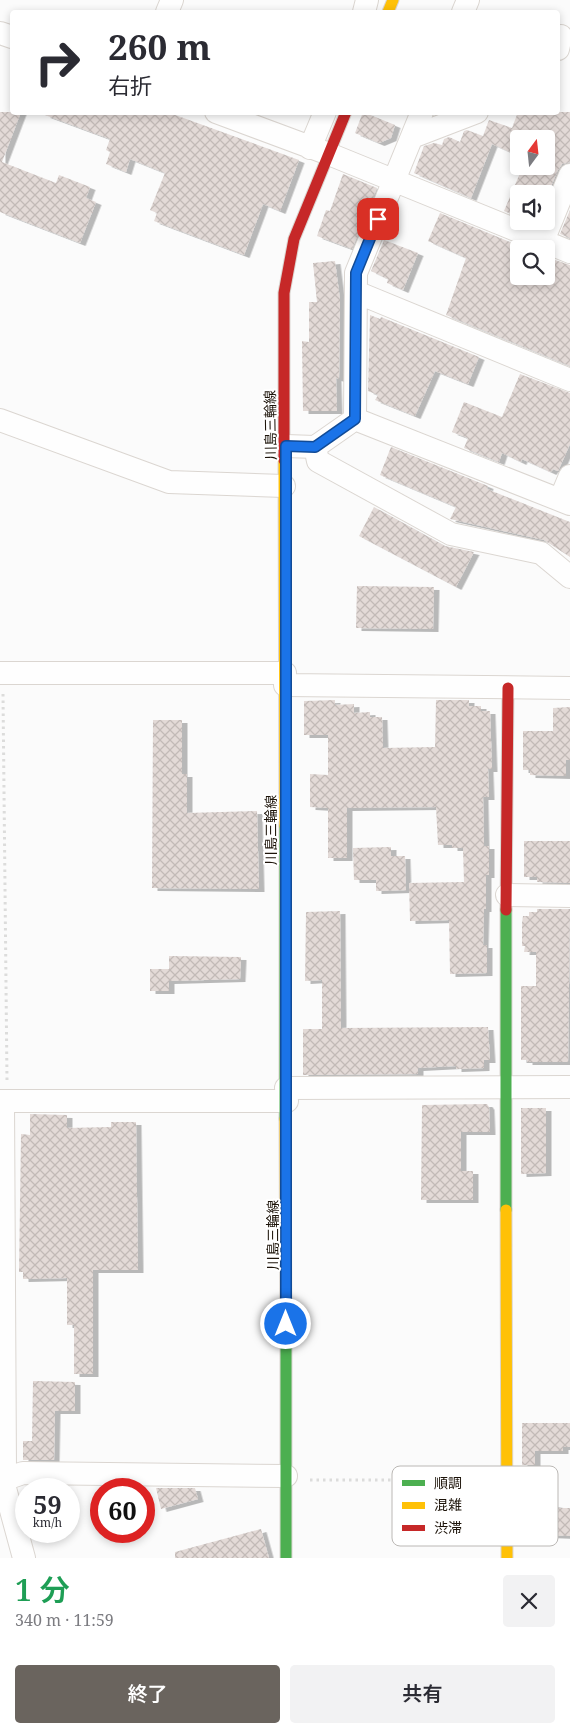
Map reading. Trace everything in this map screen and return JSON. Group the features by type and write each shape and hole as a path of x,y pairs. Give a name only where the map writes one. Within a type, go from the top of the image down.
{"main road":[{"name":"川島三輪線","path":"286,1558 284,486 286,446 284,293 294,239 320,151 344,115"},
{"path":"507,1466 505,1087 508,688"}],"street":[{"path":"224,115 320,151 393,182 541,240"},
{"path":"320,151 324,115"},
{"path":"355,419 356,273 421,115"},
{"path":"412,137 470,115"},
{"path":"544,240 570,175"},
{"path":"555,246 570,252"},
{"path":"356,292 570,380"},
{"path":"286,446 315,447 355,419"},
{"path":"355,419 565,502 570,476"},
{"path":"0,420 168,482 284,486"},
{"path":"315,447 318,461 451,534 541,553 570,577"},
{"path":"2,673 285,679 508,688 570,688"},
{"path":"507,895 570,896"},
{"path":"24,1558 1,1481 5,1471 1,1282 3,1101 286,1095 505,1087 570,1087"},
{"path":"1,1481 24,1474 286,1478"}],"path":[{"path":"2,673 6,896 3,1101"},
{"path":"0,896 6,896"},
{"path":"286,1478 392,1479"}],"building":[{"path":"0,112 10,112 10,115 20,115 2,162 56,183 59,175 90,187 86,198 96,202 80,243 0,212"},
{"path":"560,112 570,112 570,162 562,164 552,185 515,185 519,175 555,175 555,130 510,130 510,152 492,144 471,198 414,173 424,146 434,143 442,145 444,139 449,137 460,142 464,131 467,130 483,136 489,120 512,128 517,115 560,115"},
{"path":"45,115 175,115 299,160 280,211 263,204 244,255 154,221 157,213 150,210 165,173 130,159 126,172 106,164 110,152 106,150 110,139"},
{"path":"362,115 370,115 395,125 391,138 379,143 355,133"},
{"path":"343,174 377,188 352,249 317,236 326,210 330,211"},
{"path":"510,197 510,213 504,211"},
{"path":"570,210 570,238 560,234"},
{"path":"440,213 510,242 510,285 555,285 555,260 570,265 570,366 446,315 466,258 428,241"},
{"path":"384,240 418,253 403,290 387,283 388,279 371,271"},
{"path":"335,261 340,300 339,379 336,378 337,411 303,411 302,341 309,342 309,302 317,302 313,263"},
{"path":"370,315 380,319 381,317 479,357 468,384 435,371 415,416 375,400 378,395 368,391"},
{"path":"520,374 570,393 570,444 558,471 553,469 551,472 522,459 521,462 502,453 499,462 464,448 468,438 452,432 464,402 502,417"},
{"path":"391,447 488,486 487,489 570,522 570,557 544,540 450,519 456,507 380,475"},
{"path":"374,507 445,546 474,552 456,587 359,536"},
{"path":"357,586 434,587 433,629 356,628"},
{"path":"335,700 335,705 354,704 354,713 370,712 370,717 382,717 383,748 435,747 436,700 469,700 469,706 481,706 481,711 490,711 492,769 488,769 489,797 483,797 484,846 489,846 489,875 486,875 483,945 487,945 487,973 450,974 449,920 410,921 409,883 464,882 463,848 452,848 452,845 438,845 436,807 347,808 347,858 328,858 328,808 310,807 310,774 328,775 328,735 304,735 304,701"},
{"path":"570,707 570,760 566,760 566,776 530,775 530,770 523,770 523,731 553,731 553,708"},
{"path":"153,720 182,720 182,774 187,774 187,813 257,811 259,889 152,888"},
{"path":"524,841 570,841 570,883 537,882 537,877 524,877"},
{"path":"391,847 391,856 405,856 406,890 376,891 376,880 354,880 353,848"},
{"path":"537,909 570,909 568,1062 527,1062 527,1060 521,1060 521,986 536,986 536,952 524,952 525,946 522,946 522,923 523,916 529,916 529,912 537,912"},
{"path":"340,911 341,1028 488,1027 490,1060 484,1060 484,1068 456,1069 456,1066 418,1068 418,1074 303,1075 303,1029 322,1029 322,980 305,981 306,912"},
{"path":"169,956 241,957 240,979 169,981 169,991 150,991 150,969 169,969"},
{"path":"487,1104 489,1107 490,1132 461,1132 461,1171 473,1171 473,1200 421,1200 422,1105"},
{"path":"521,1108 546,1108 546,1173 521,1174"},
{"path":"30,1114 67,1115 67,1128 111,1127 111,1122 136,1122 138,1270 93,1270 93,1374 74,1374 74,1325 67,1325 67,1278 23,1279 23,1272 19,1272 21,1134 30,1135"},
{"path":"33,1381 75,1382 75,1411 55,1411 54,1460 23,1460 23,1441 32,1441"},
{"path":"522,1423 570,1423 570,1447 563,1447 563,1451 535,1451 535,1465 522,1465"},
{"path":"156,1488 195,1488 198,1499 161,1509"},
{"path":"558,1508 570,1508 570,1536 558,1535"},
{"path":"261,1529 269,1558 175,1558 175,1552"}],"traffic: fast":[{"path":"285,826 285,1119"},
{"path":"506,910 506,1210"},
{"path":"286,1341 286,1558"}],"traffic: slow":[{"path":"389,10 393,0"},
{"path":"284,460 285,826"},
{"path":"285,1119 286,1341"},
{"path":"506,1210 507,1466"},
{"path":"507,1546 507,1558"}],"traffic: jam":[{"path":"284,460 284,293 294,239 345,115"},
{"path":"506,910 508,688"}],"route":[{"path":"286,1324 287,1101 284,486 286,446 315,447 355,419 356,273 378,219"}]}
